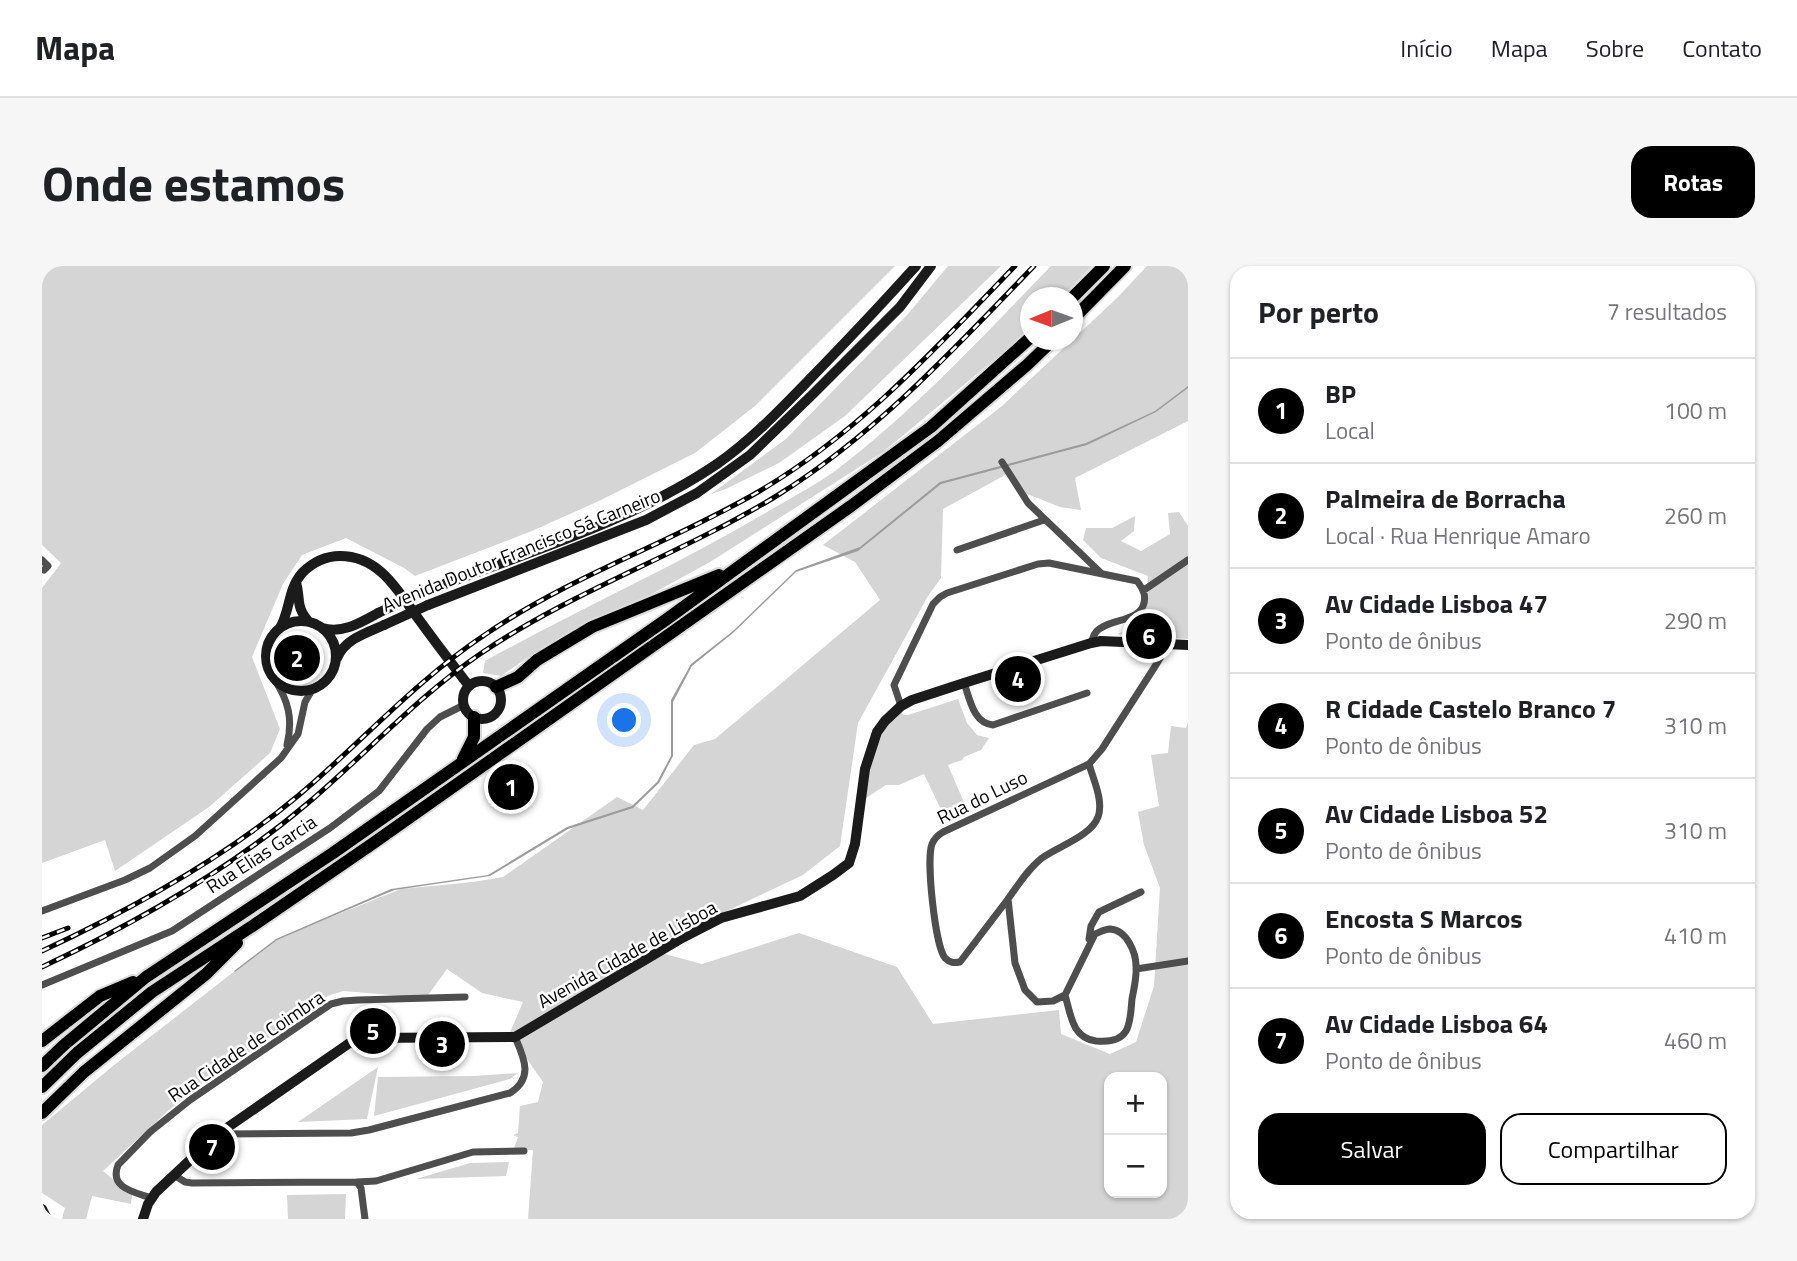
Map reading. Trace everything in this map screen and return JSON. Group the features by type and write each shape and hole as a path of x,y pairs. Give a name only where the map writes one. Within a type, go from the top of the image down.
{"highway":[{"path":"1083,288 1104,266"},
{"path":"1083,310 1125,266"},
{"path":"42,1066 146,977 333,853 931,427 1020,348"},
{"path":"42,1087 78,1053 152,992 372,844 851,506 938,441 1043,350"},
{"path":"496,687 518,677 537,660 592,627 738,567"},
{"path":"462,761 474,737 474,717"},
{"path":"42,1113 84,1072 206,974 254,925"},
{"path":"42,1041 100,996 146,977"},
{"path":"42,1048 70,1019"}],"main road":[{"name":"Avenida Doutor Francisco Sá Carneiro","path":"321,628 336,631 346,629 421,593 641,508 680,487 719,462 755,433 792,398 916,266"},
{"name":"Avenida Doutor Francisco Sá Carneiro","path":"335,662 346,644 384,625 428,605 646,520 697,493 750,455 813,395 900,307 931,266"},
{"path":"280,628 294,621 309,622 328,634 333,643 336,652 333,671 312,690 291,690 274,679 266,662 268,643 284,621 296,582 307,569 325,558 346,556 367,562 384,574 401,593 469,686"},
{"path":"296,582 299,608 309,622"},
{"path":"901,706 964,683 1096,642 1188,645"},
{"path":"486,681 496,687 501,699 498,711 487,718 470,714 464,705 464,695 469,686 486,681"},
{"name":"Avenida Cidade de Lisboa","path":"515,1037 682,938 721,918 800,896 849,863 855,845 865,769 877,732 884,721 901,706"},
{"path":"143,1219 151,1198 218,1134 351,1042 365,1038 515,1037"},
{"path":"42,1209 47,1219"}],"street":[{"path":"1002,462 1028,503 1101,573"},
{"path":"957,551 1044,520"},
{"path":"1146,588 1188,559"},
{"path":"42,560 48,566 44,570"},
{"path":"901,706 894,685 915,638 933,604 940,597 1038,564 1049,563 1137,581 1146,588"},
{"path":"1096,642 1096,632 1141,611 1146,588"},
{"path":"1065,995 1053,1001 1037,1002 1026,990 1015,963 1008,899 1028,871 1041,859 1093,826 1099,816 1100,803 1089,764 1102,749 1154,668 1165,644"},
{"path":"274,679 289,709 290,727 285,753"},
{"path":"964,683 979,720 993,725 1087,693"},
{"path":"42,911 125,880 167,857 213,822 285,753 298,734 305,702 312,690"},
{"name":"Rua Elias Garcia","path":"42,985 172,931 330,828 379,791 427,729 440,717 464,705"},
{"name":"Rua do Luso","path":"1008,899 960,962 947,961 935,926 930,864 933,842 943,832 1089,764"},
{"path":"1088,946 1091,926 1099,912 1141,892"},
{"path":"1108,928 1126,937 1135,955 1136,969 1125,1032 1118,1038 1103,1041 1089,1040 1079,1034 1072,1025 1065,995 1095,934 1108,928"},
{"path":"1136,969 1188,961"},
{"name":"Rua Cidade de Coimbra","path":"151,1198 121,1185 116,1178 118,1165 150,1132 190,1100 331,1004 351,1000 465,997"},
{"path":"218,1134 351,1133 510,1093 521,1083 526,1071 515,1037"},
{"path":"174,1175 192,1183 376,1181 473,1152 524,1151"},
{"path":"357,1182 361,1188 365,1219"}],"shaded area":[{"path":"42,266 895,266 755,406 695,453 601,500 532,531 415,576 346,538 302,555 283,584 252,657 280,729 270,753 209,807 115,871 105,840 42,863 42,588 61,563 42,545"},
{"path":"948,266 1001,266 845,416 779,463 711,494 786,439 908,314"},
{"path":"1051,266 1092,266 1072,287 1031,287"},
{"path":"1147,266 1188,266 1188,421 1075,478 1081,510 1060,507 1017,490 1007,474 943,509 941,578 928,596 858,723 840,846 803,875 646,949 702,964 799,933 897,967 933,1024 1059,1010 1061,1034 1110,1054 1136,1042 1154,986 1160,888 1144,845 1138,812 1159,806 1151,755 1168,753 1171,726 1186,728 1188,722 1188,1219 528,1219 533,1150 513,1151 518,1137 513,1135 518,1133 520,1106 538,1102 543,1082 520,1049 508,1037 523,1002 482,993 447,969 426,998 343,991 328,996 210,1077 169,1110 103,1171 132,1195 131,1204 92,1196 86,1219 62,1219 65,1208 42,1193 42,1125 114,1065 276,939 401,889 503,877 617,797 643,810 694,745 715,739 880,600 855,562 823,545 1002,406 1062,350 1083,350 1083,330"},
{"path":"1020,298 1020,338 883,452 710,562 533,654 501,676 483,673 485,661 701,549 835,471 892,424"},
{"path":"1188,386 1156,412 1087,445 941,484 858,551 796,572 733,633 692,666 673,702 673,756 659,783 633,808 568,829 490,876 387,893 277,940 234,971 276,939 391,889 488,875 567,827 632,806 657,782 671,756 671,700 691,664 733,631 796,570 860,547 940,482 1086,443 1155,411"},
{"path":"1179,512 1188,526 1188,639 1118,634 1145,619 1148,576 1101,558 1083,540 1086,528 1112,528 1135,516 1134,531 1121,541 1141,551 1170,534 1168,513"},
{"path":"297,633 313,640 320,656 313,672 297,679 281,672 274,656 281,640"},
{"path":"958,699 967,723 977,735 989,738 981,750 948,765 966,807 945,818 924,774 899,785 886,785 863,800 875,747 887,725 901,712 908,715"},
{"path":"378,1067 367,1119 298,1122"},
{"path":"518,1073 510,1079 374,1116 378,1077"},
{"path":"509,1162 506,1176 416,1179 470,1163"},
{"path":"346,1194 345,1219 288,1219 287,1195"}],"railway":[{"path":"42,951 176,881 270,818 322,775 436,671 518,613 725,510 795,469 894,388 1015,266"},
{"path":"42,967 181,894 246,851 308,803 413,707 480,654 553,610 741,516 814,471 913,389 1034,266"},
{"path":"42,938 68,928"}],"place":[{"name":"Encosta S Marcos","path":"1149,636"},
{"name":"Palmeira de Borracha","path":"297,658"},
{"name":"R Cidade Castelo Branco 7","path":"1018,679"},
{"name":"BP","path":"511,787"},
{"name":"Av Cidade Lisboa 52","path":"373,1031"},
{"name":"Av Cidade Lisboa 47","path":"442,1044"},
{"name":"Av Cidade Lisboa 64","path":"212,1147"}]}
